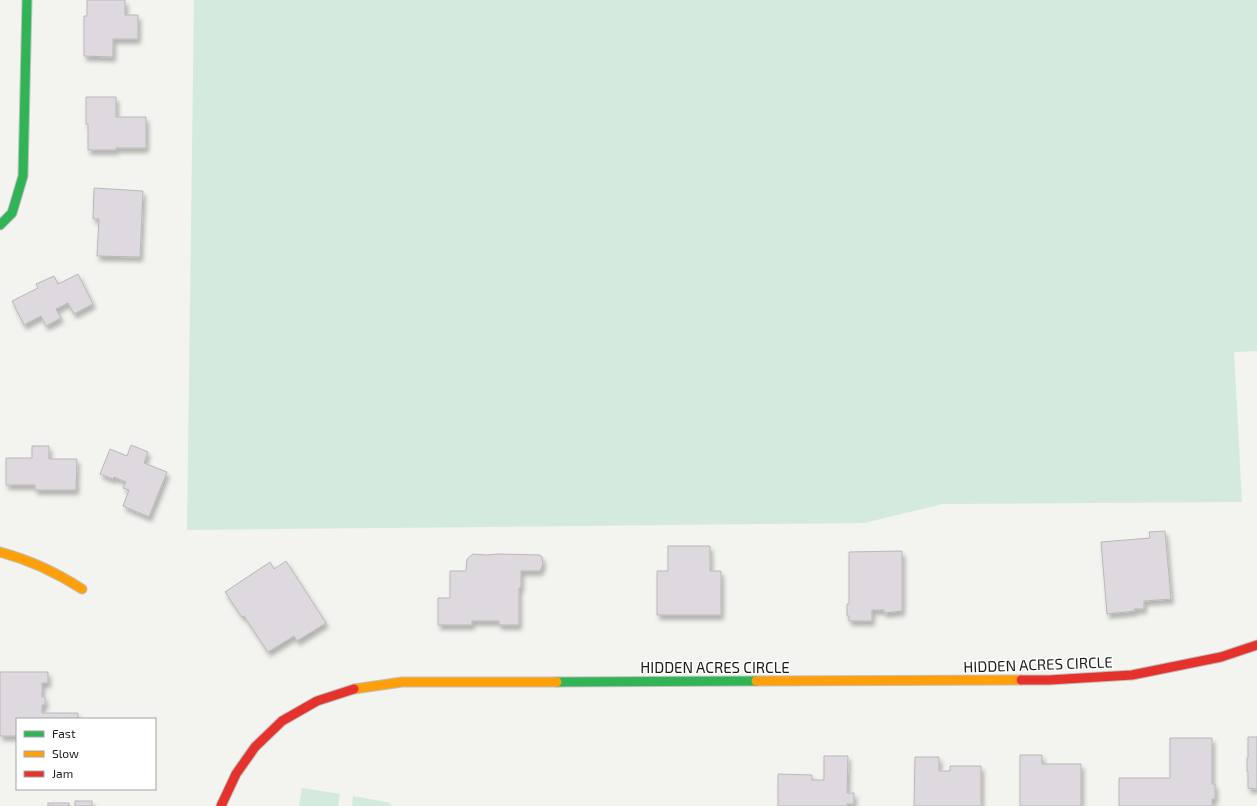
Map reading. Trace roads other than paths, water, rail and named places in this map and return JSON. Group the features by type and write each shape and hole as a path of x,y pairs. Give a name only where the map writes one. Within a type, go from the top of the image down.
{"street":[{"path":"0,225 12,213 23,176 27,0"},
{"path":"0,552 46,567 64,576 82,589"},
{"name":"HIDDEN ACRES CIRCLE","path":"221,806 236,774 255,747 282,721 317,701 352,689 402,682 1049,680 1132,675 1221,657 1257,645"}]}
